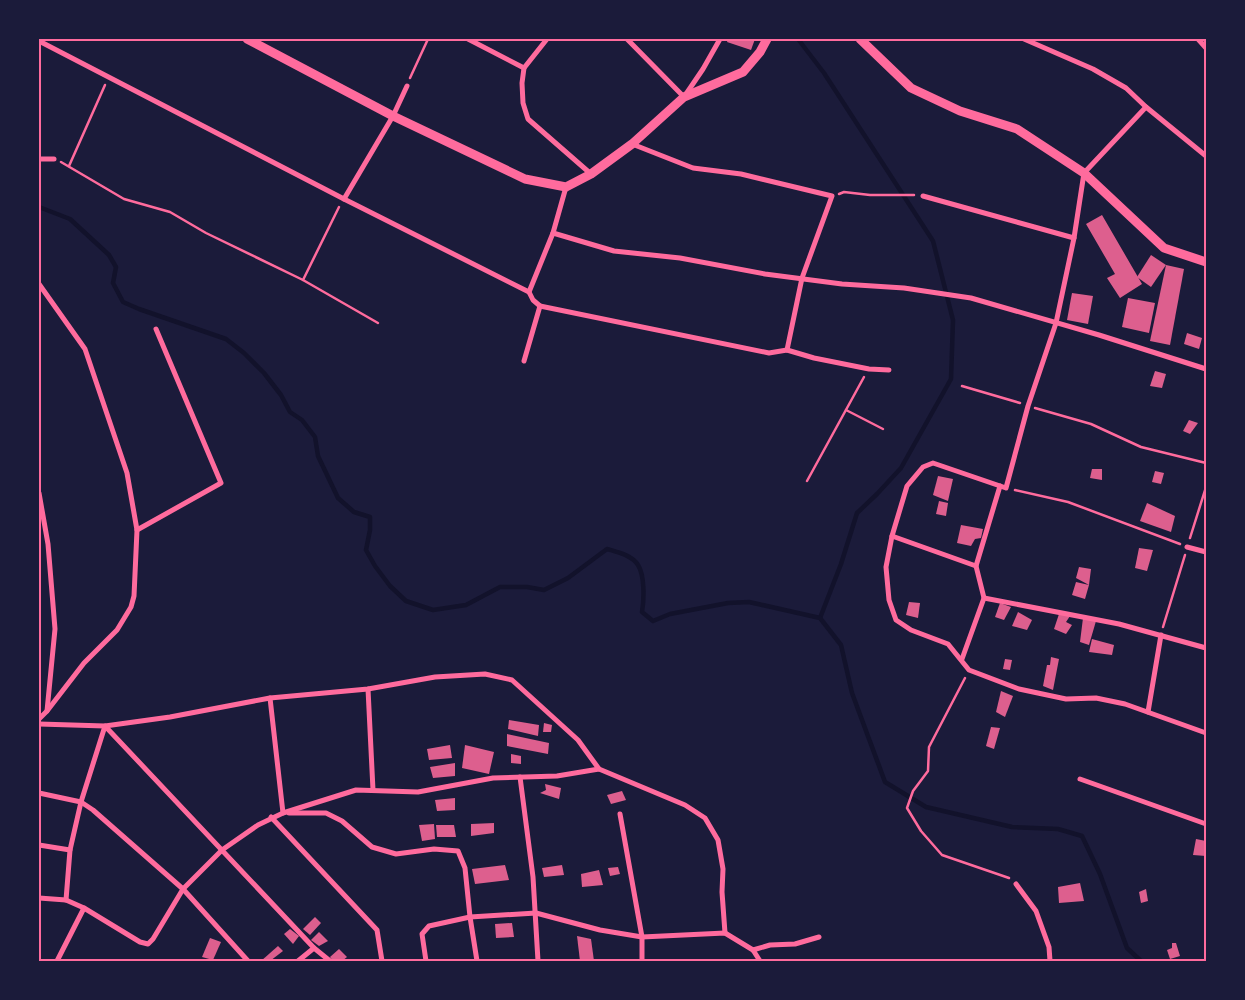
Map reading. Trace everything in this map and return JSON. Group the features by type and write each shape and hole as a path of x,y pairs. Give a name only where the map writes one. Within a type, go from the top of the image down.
{"street":[{"path":"247,39 393,116 525,179 566,186 590,174 632,144 684,97 720,39"},
{"path":"468,39 524,68"},
{"path":"547,39 524,68 522,83 523,103 528,118 590,174"},
{"path":"627,39 684,97"},
{"path":"684,97 743,72 760,52 767,39"},
{"path":"860,39 911,88 960,110 1016,129 1084,173 1164,248 1206,262"},
{"path":"1024,39 1093,68 1126,88 1146,107 1206,156"},
{"path":"1198,39 1206,48"},
{"path":"39,42 529,292 540,306 769,353 787,350 814,358 869,369 889,370"},
{"path":"344,199 393,116 407,86"},
{"path":"962,659 984,598 976,566 1056,323 1074,238 1084,173 1146,107"},
{"path":"632,144 693,168 741,174 832,196 802,278 787,350"},
{"path":"39,159 54,159"},
{"path":"529,292 553,234 566,186"},
{"path":"922,196 1074,238"},
{"path":"553,234 614,251 680,258 764,274 842,284 904,288 971,298 1206,369"},
{"path":"39,284 85,350 127,473 137,530 134,596 131,607 117,630 84,663 39,720"},
{"path":"524,361 540,306"},
{"path":"137,530 221,483 156,329"},
{"path":"1003,487 934,463 923,468 907,486 892,536 886,567 889,600 896,620 911,630 948,644 969,670 1019,689 1066,699 1096,698 1125,704 1206,733"},
{"path":"39,493 48,544 55,629 47,711"},
{"path":"892,536 976,566"},
{"path":"1187,547 1206,552"},
{"path":"984,598 1119,624 1206,648"},
{"path":"1148,712 1161,635"},
{"path":"39,724 106,726 170,717 270,698 368,689 435,677 485,674 512,680 578,740 599,769 685,805 705,818 718,840 723,868 722,892 725,933"},
{"path":"368,689 373,790"},
{"path":"270,698 283,813"},
{"path":"66,900 70,850 81,802 106,726"},
{"path":"106,726 314,948 330,961"},
{"path":"39,898 66,900 84,908 140,942 148,944 153,939 183,889 222,850 271,818 283,813 356,790 418,792 493,778 557,776 599,769"},
{"path":"520,777 533,877 538,961"},
{"path":"1080,779 1206,824"},
{"path":"39,794 81,802 93,810 183,889 248,961"},
{"path":"283,813 326,813 342,821 372,847 396,854 434,849 458,851 465,868 477,961"},
{"path":"620,814 642,937 642,961"},
{"path":"271,818 377,930 382,961"},
{"path":"39,845 70,850"},
{"path":"1016,884 1036,911 1049,947 1050,961"},
{"path":"57,961 84,908"},
{"path":"426,961 422,934 429,926 470,917 536,913 600,930 642,937 725,933 753,950 760,961"},
{"path":"753,950 770,945 795,944 819,937"},
{"path":"298,961 314,948"}],"path":[{"path":"407,86 428,39"},
{"path":"69,166 109,77"},
{"path":"54,159 124,199 170,212 206,233 303,280 378,324"},
{"path":"832,196 844,192 870,195 902,194 922,196"},
{"path":"303,280 344,199"},
{"path":"807,481 869,369"},
{"path":"962,386 1091,424 1141,447 1206,463"},
{"path":"846,410 882,428"},
{"path":"1003,487 1068,502 1187,547"},
{"path":"1161,635 1206,487"},
{"path":"969,670 929,747 928,771 913,791 907,808 921,830 942,855 1011,879 1016,884"}],"building":[{"path":"728,39 755,39 751,50 727,42"},
{"path":"1102,215 1142,284 1120,298 1107,278 1115,274 1086,224"},
{"path":"1151,255 1166,265 1151,287 1137,277"},
{"path":"1166,265 1184,269 1170,345 1150,341"},
{"path":"1072,293 1093,296 1088,324 1067,320"},
{"path":"1128,298 1155,303 1149,333 1122,327"},
{"path":"1187,333 1202,338 1199,349 1184,344"},
{"path":"1155,371 1166,374 1162,388 1150,386"},
{"path":"1189,420 1198,423 1190,434 1183,431"},
{"path":"1092,469 1102,469 1102,480 1090,478"},
{"path":"1155,471 1164,473 1161,484 1152,482"},
{"path":"938,476 953,479 948,501 933,495"},
{"path":"939,501 948,503 946,516 936,514"},
{"path":"1147,503 1175,516 1171,532 1140,521"},
{"path":"961,525 983,529 981,538 975,539 971,546 957,543"},
{"path":"1139,548 1153,550 1147,571 1135,568"},
{"path":"1079,567 1091,569 1089,585 1076,578"},
{"path":"1076,582 1089,585 1085,599 1072,595"},
{"path":"909,602 920,603 918,618 906,615"},
{"path":"1000,603 1011,607 1004,620 995,617"},
{"path":"1018,612 1032,620 1027,630 1012,626"},
{"path":"1059,614 1070,616 1066,622 1072,625 1066,634 1054,629"},
{"path":"1083,618 1096,621 1089,645 1080,642"},
{"path":"1092,639 1114,645 1112,655 1089,652"},
{"path":"1051,657 1059,659 1053,690 1043,686 1047,665 1050,665"},
{"path":"1005,659 1012,660 1010,670 1003,669"},
{"path":"1001,691 1013,696 1005,717 996,712"},
{"path":"509,720 539,725 538,736 508,729"},
{"path":"544,723 552,725 551,732 543,732"},
{"path":"991,727 1000,728 994,749 986,746"},
{"path":"507,734 549,743 548,754 507,746"},
{"path":"450,745 452,758 429,760 427,749"},
{"path":"465,745 494,752 489,774 462,768"},
{"path":"511,754 521,756 521,764 511,763"},
{"path":"455,763 455,776 433,778 430,767"},
{"path":"545,784 561,788 559,799 540,793 546,790"},
{"path":"622,791 626,800 611,804 607,795"},
{"path":"455,798 455,810 437,811 435,800"},
{"path":"494,823 494,833 471,836 471,824"},
{"path":"434,824 435,839 422,841 419,825"},
{"path":"436,825 454,825 456,837 437,837"},
{"path":"1196,839 1206,841 1206,856 1193,855"},
{"path":"505,865 509,880 475,884 472,869"},
{"path":"562,865 564,875 544,877 542,868"},
{"path":"618,867 620,874 610,876 608,868"},
{"path":"599,870 603,885 582,887 581,874"},
{"path":"1080,883 1084,901 1059,903 1058,887"},
{"path":"1146,889 1148,901 1141,903 1139,892"},
{"path":"315,917 321,923 310,935 303,929"},
{"path":"512,923 514,937 496,938 495,924"},
{"path":"290,929 299,936 293,944 284,934"},
{"path":"319,932 328,941 319,946 311,940"},
{"path":"577,936 591,939 594,961 580,961"},
{"path":"210,938 221,942 213,960 202,957"},
{"path":"1172,943 1176,943 1180,956 1170,959 1167,950 1172,948"},
{"path":"278,946 283,951 270,961 261,961"},
{"path":"339,949 347,957 342,961 333,961 330,957"}],"waterway":[{"path":"798,39 824,73 933,241 953,320 951,379 901,468 857,513 841,564 820,618"},
{"path":"39,207 70,219 109,255 116,267 113,283 123,302 226,339 244,353 264,373 281,395 290,412 302,420 315,437 318,456 338,498 354,512 370,517 370,530 366,550 390,586 406,601 433,610 466,605 500,587 527,587 544,590 568,578 607,549 628,556 638,565 643,582 642,612 653,621 670,614 728,603 749,602 820,618 841,645 852,693 885,782 926,807 1012,827 1058,829 1082,836 1100,874 1127,948 1141,961"}]}
